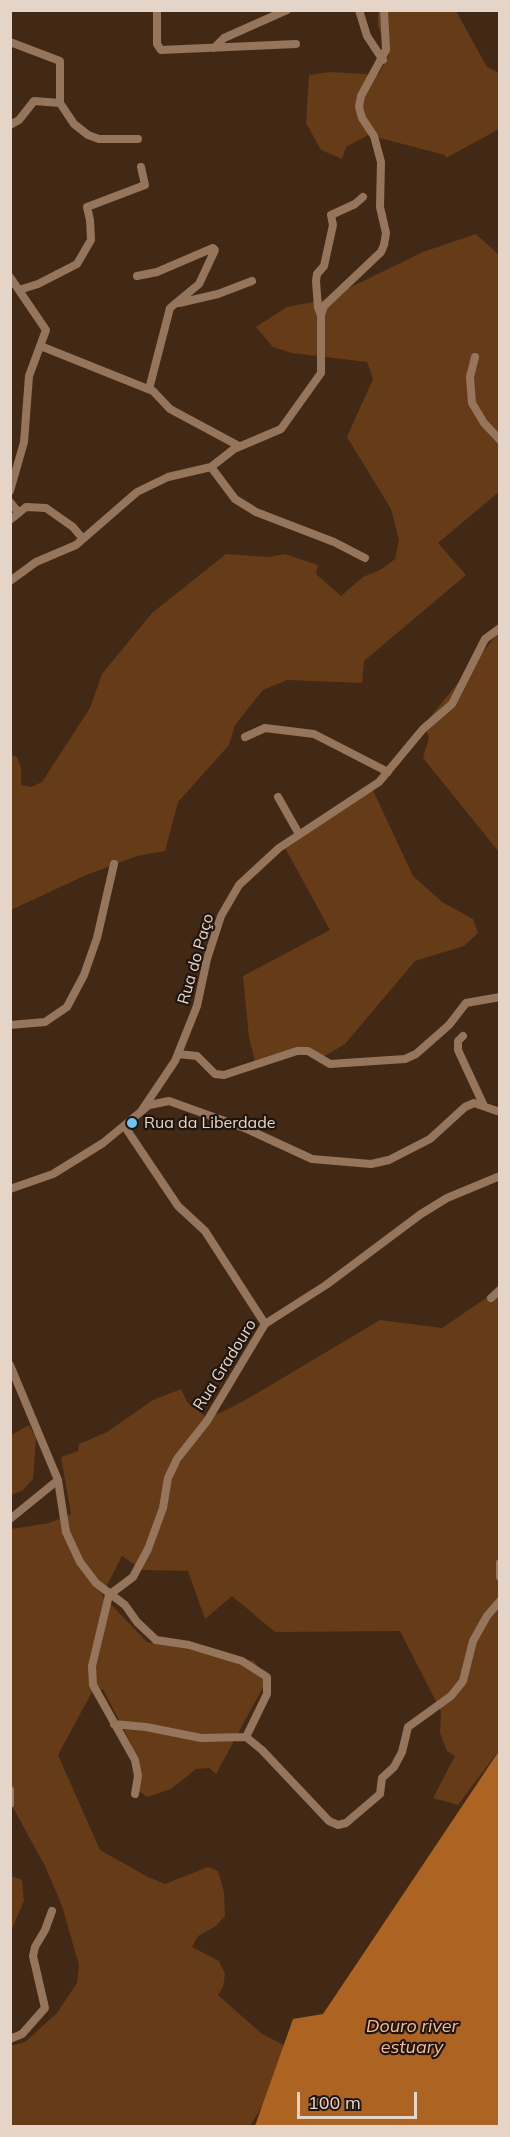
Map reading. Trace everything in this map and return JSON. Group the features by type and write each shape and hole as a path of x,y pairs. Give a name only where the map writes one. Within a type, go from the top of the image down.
{"street":[{"path":"157,10 157,44 161,50 247,44 296,44"},
{"path":"213,48 224,38 286,10"},
{"path":"358,10 367,36 383,60"},
{"path":"10,582 36,562 70,549 136,492 168,477 211,467 239,446 281,429 287,424 321,374 321,315 324,306 381,252 384,245 386,233 380,207 381,162 374,136 362,118 359,107 362,96 383,60 386,50 384,10"},
{"path":"10,42 60,61 60,104 74,124 88,135 99,139 138,139"},
{"path":"10,125 19,120 34,101 60,104"},
{"path":"19,290 38,284 77,264 86,253 91,240 87,207 145,185 141,167"},
{"path":"321,315 318,308 316,281 317,273 324,266 333,225 331,214 355,204 363,196"},
{"path":"137,276 166,268 213,248 215,250 199,284 175,304 164,323 148,390"},
{"path":"10,277 28,306 45,325 43,346 29,376 24,442 10,491"},
{"path":"175,304 218,294 252,281"},
{"path":"43,346 148,390 170,409 239,446"},
{"path":"475,357 470,377 472,403 484,423 500,440"},
{"path":"211,467 235,499 256,512 334,542 365,558"},
{"path":"10,502 19,513"},
{"path":"10,520 26,507 46,508 73,527 83,539"},
{"name":"Rua do Paço","path":"10,1190 53,1174 125,1127 142,1110 178,1054 197,1006 207,959 221,916 239,885 262,861 379,782 423,729 452,704 485,639 500,628"},
{"path":"244,737 265,728 314,734 388,772"},
{"path":"278,797 299,834"},
{"path":"10,1025 45,1022 67,1007 84,975 97,938 114,864"},
{"path":"178,1054 197,1056 215,1074 224,1075 297,1051 308,1051 330,1064 405,1059 416,1054 449,1025 466,1003 500,997"},
{"path":"463,1036 459,1041 458,1050 484,1106"},
{"path":"142,1110 149,1105 169,1101 247,1130 312,1159 371,1164 388,1160 430,1139 465,1107 474,1103 500,1112"},
{"path":"125,1127 178,1206 205,1231 265,1324"},
{"name":"Rua Gradouro","path":"109,1595 133,1577 148,1550 163,1508 168,1478 177,1459 207,1421 265,1324 326,1286 421,1214 447,1198 500,1176"},
{"path":"491,1298 500,1290"},
{"path":"10,1365 58,1480 66,1532 80,1562 109,1595 124,1605 137,1622 156,1640 189,1645 242,1661 267,1677 267,1694 246,1737"},
{"path":"10,1519 58,1480"},
{"path":"500,1563 500,1577"},
{"path":"109,1595 92,1666 93,1684 135,1760 138,1776 135,1794"},
{"path":"114,1724 146,1727 201,1738 246,1737 262,1750 329,1821 338,1825 346,1823 380,1794 382,1778 394,1767 402,1752 408,1727 451,1696 463,1681 472,1641 487,1616 500,1601"},
{"path":"10,1790 10,1804"},
{"path":"10,2039 22,2034 45,2008 33,1956 52,1911"}],"shaded area":[{"path":"378,11 456,11 487,67 499,73 499,129 446,158 445,155 368,135 346,147 342,159 321,150 306,123 309,75 331,72 378,75 389,55 378,26"},
{"path":"476,234 499,255 500,491 438,543 466,575 364,661 362,683 287,680 263,690 235,725 229,745 178,802 165,851 137,856 86,875 11,910 11,755 17,757 21,768 21,785 31,787 42,782 90,708 102,674 152,613 226,554 268,557 285,554 318,565 316,574 341,596 363,577 382,569 395,559 399,540 391,509 347,437 373,379 367,362 292,353 273,347 256,327 287,307 324,300 423,252"},
{"path":"499,632 499,852 423,758 429,737 423,726"},
{"path":"372,788 413,876 442,902 473,919 478,933 464,946 415,961 345,1044 318,1060 305,1047 256,1065 249,1038 243,976 330,930 284,846"},
{"path":"499,1284 500,1749 458,1805 433,1798 455,1756 447,1751 440,1733 441,1711 400,1631 275,1632 232,1596 205,1619 188,1571 143,1570 122,1556 102,1595 147,1642 254,1661 267,1680 216,1774 209,1768 196,1769 171,1789 147,1797 136,1789 138,1768 132,1746 103,1689 92,1692 58,1755 100,1850 165,1884 208,1867 218,1871 224,1892 225,1916 216,1926 198,1936 192,1947 219,1961 225,1974 223,1987 218,1995 262,2034 292,2049 270,2094 250,2126 11,2126 10,2046 25,2042 57,2013 77,1983 79,1965 62,1906 45,1866 11,1804 11,1529 49,1523 71,1514 61,1457 78,1451 79,1444 107,1432 153,1400 181,1389 187,1402 205,1416 220,1413 380,1320 442,1328 489,1296"},
{"path":"29,1425 36,1438 33,1479 23,1490 11,1495 11,1435"},
{"path":"11,1876 22,1880 24,1901 11,1931"}],"water":[{"name":"Douro river estuary","path":"499,1751 499,2126 255,2126 293,2019 323,2014"}],"place":[{"name":"Rua da Liberdade","path":"132,1123"}]}
